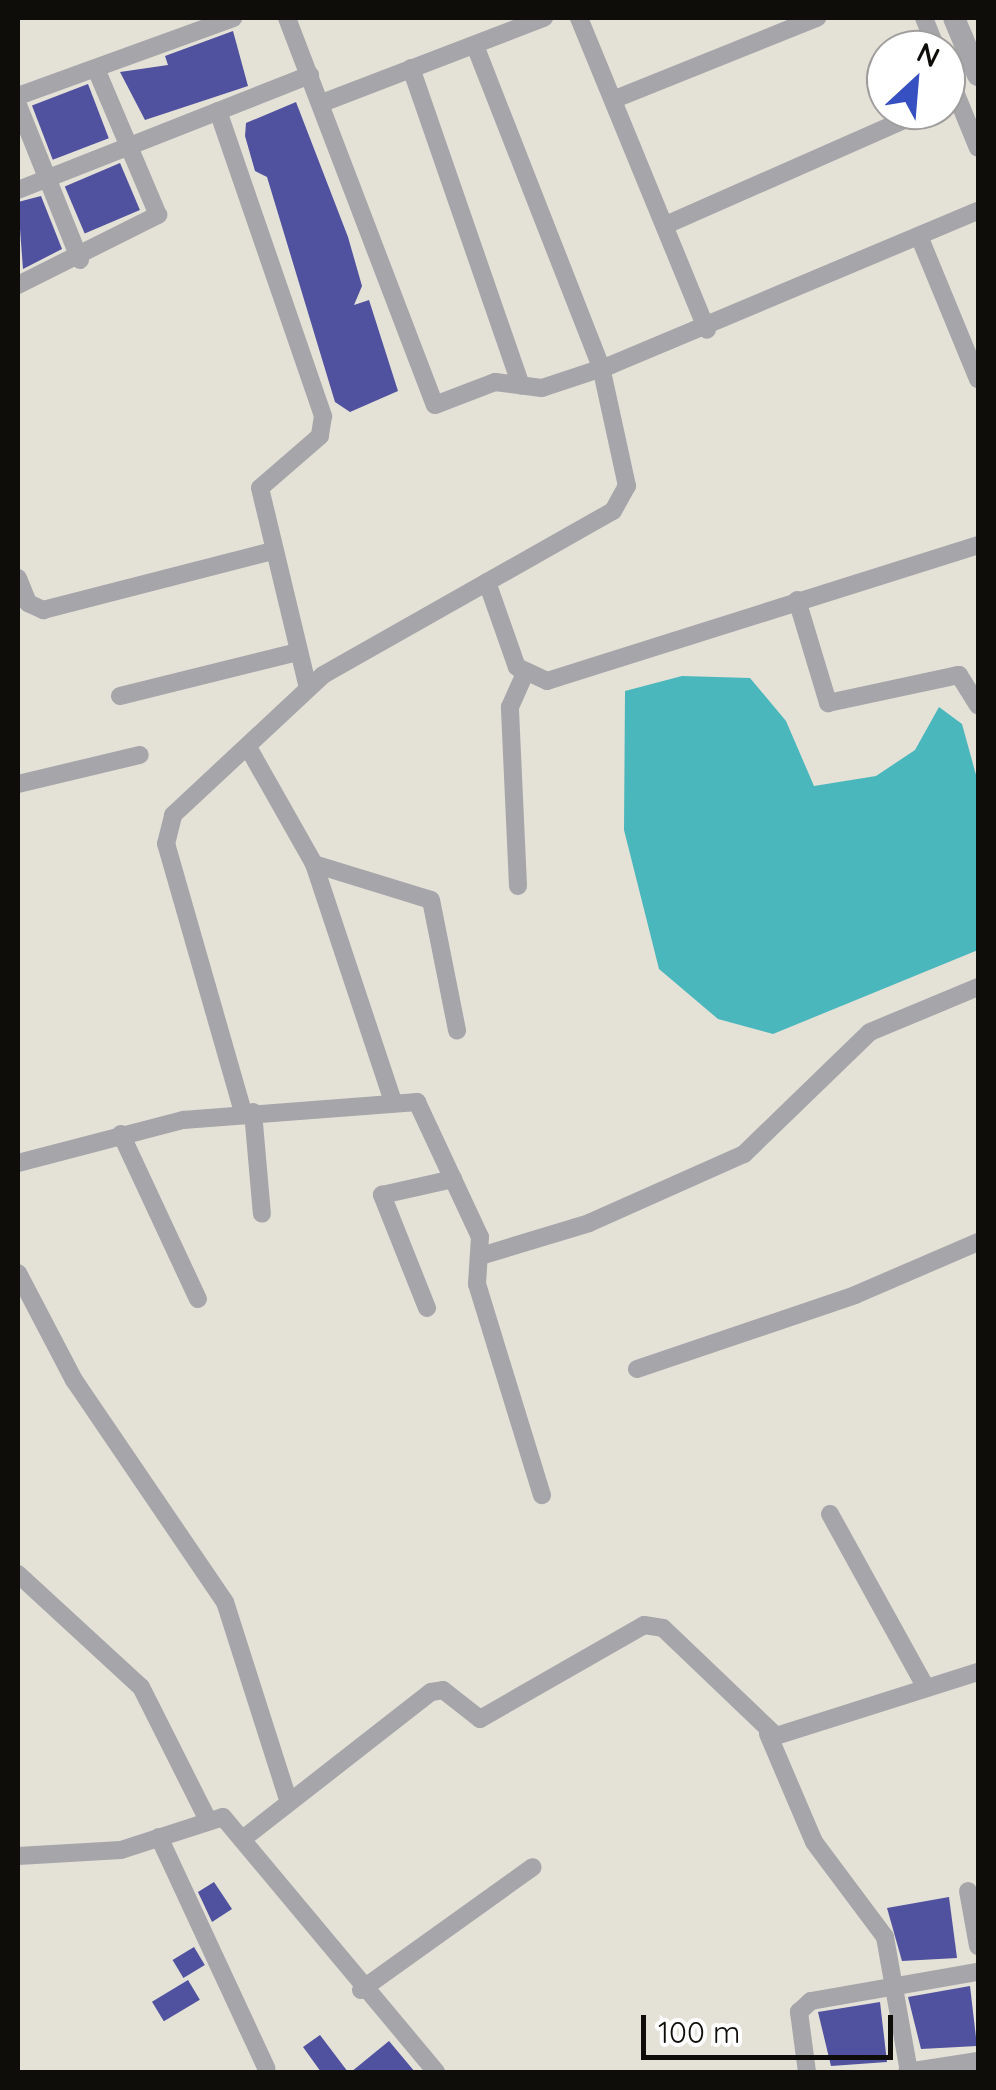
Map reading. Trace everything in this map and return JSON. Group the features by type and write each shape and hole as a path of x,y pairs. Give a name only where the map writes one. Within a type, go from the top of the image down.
{"street":[{"path":"18,96 233,18"},
{"path":"286,18 322,104 428,401 521,384 542,388 707,330 978,211"},
{"path":"322,104 544,18"},
{"path":"578,18 668,224 707,330"},
{"path":"615,98 818,18"},
{"path":"954,18 978,75"},
{"path":"262,1214 248,1112 166,834 183,804 248,748 308,688 624,497 602,367 475,45"},
{"path":"411,68 521,384"},
{"path":"18,285 80,260 158,216 132,145 96,69"},
{"path":"18,190 310,75"},
{"path":"18,105 80,260"},
{"path":"218,111 324,422 320,436 263,481 272,551 308,688"},
{"path":"966,125 978,148"},
{"path":"668,224 881,130"},
{"path":"920,236 978,380"},
{"path":"524,676 546,681 978,545"},
{"path":"18,578 28,603 44,610 272,551"},
{"path":"487,582 524,676 510,707 518,886"},
{"path":"797,600 828,704 959,675 978,706"},
{"path":"120,696 298,652"},
{"path":"248,748 314,864 392,1098"},
{"path":"18,784 140,754"},
{"path":"314,864 431,900 458,1030"},
{"path":"484,1255 589,1223 744,1154 870,1032 978,987"},
{"path":"18,1163 120,1134 248,1112 392,1098 417,1102 484,1255 476,1284 542,1494"},
{"path":"120,1134 198,1299"},
{"path":"427,1308 382,1195 453,1179"},
{"path":"637,1369 856,1295 978,1242"},
{"path":"18,1273 72,1375 225,1602 287,1796"},
{"path":"830,1514 926,1688"},
{"path":"18,1574 141,1687 206,1816"},
{"path":"244,1838 287,1796 431,1692 443,1690 480,1719 644,1626 663,1628 768,1734 814,1842 885,1938 908,2072 978,2061"},
{"path":"768,1734 788,1737 978,1672"},
{"path":"18,1856 98,1854 159,1837 206,1816 223,1817 244,1838 361,1990 436,2072"},
{"path":"159,1837 266,2068"},
{"path":"361,1990 533,1867"},
{"path":"968,1890 978,1946"},
{"path":"807,2072 804,2005 978,1972"}],"water":[{"path":"682,676 750,678 786,721 814,786 876,776 915,750 939,707 962,724 978,782 978,950 773,1034 718,1019 659,969 624,830 625,691"}],"building":[{"path":"233,31 248,86 145,120 120,72 168,65 165,56"},
{"path":"88,84 109,138 53,160 32,106"},
{"path":"296,102 348,237 362,286 354,305 369,300 398,391 350,412 335,402 267,177 255,171 245,136 246,123"},
{"path":"120,163 140,210 85,233 65,186"},
{"path":"41,196 62,249 23,269 18,202"},
{"path":"214,1882 232,1909 212,1922 198,1892"},
{"path":"949,1897 957,1958 902,1961 887,1908"},
{"path":"194,1947 205,1965 183,1978 173,1960"},
{"path":"188,1980 200,2000 164,2021 152,2002"},
{"path":"970,1986 977,2046 921,2049 908,1997"},
{"path":"880,2002 887,2062 831,2066 818,2012"},
{"path":"320,2035 348,2072 321,2072 303,2047"},
{"path":"389,2041 415,2072 351,2072"}]}
